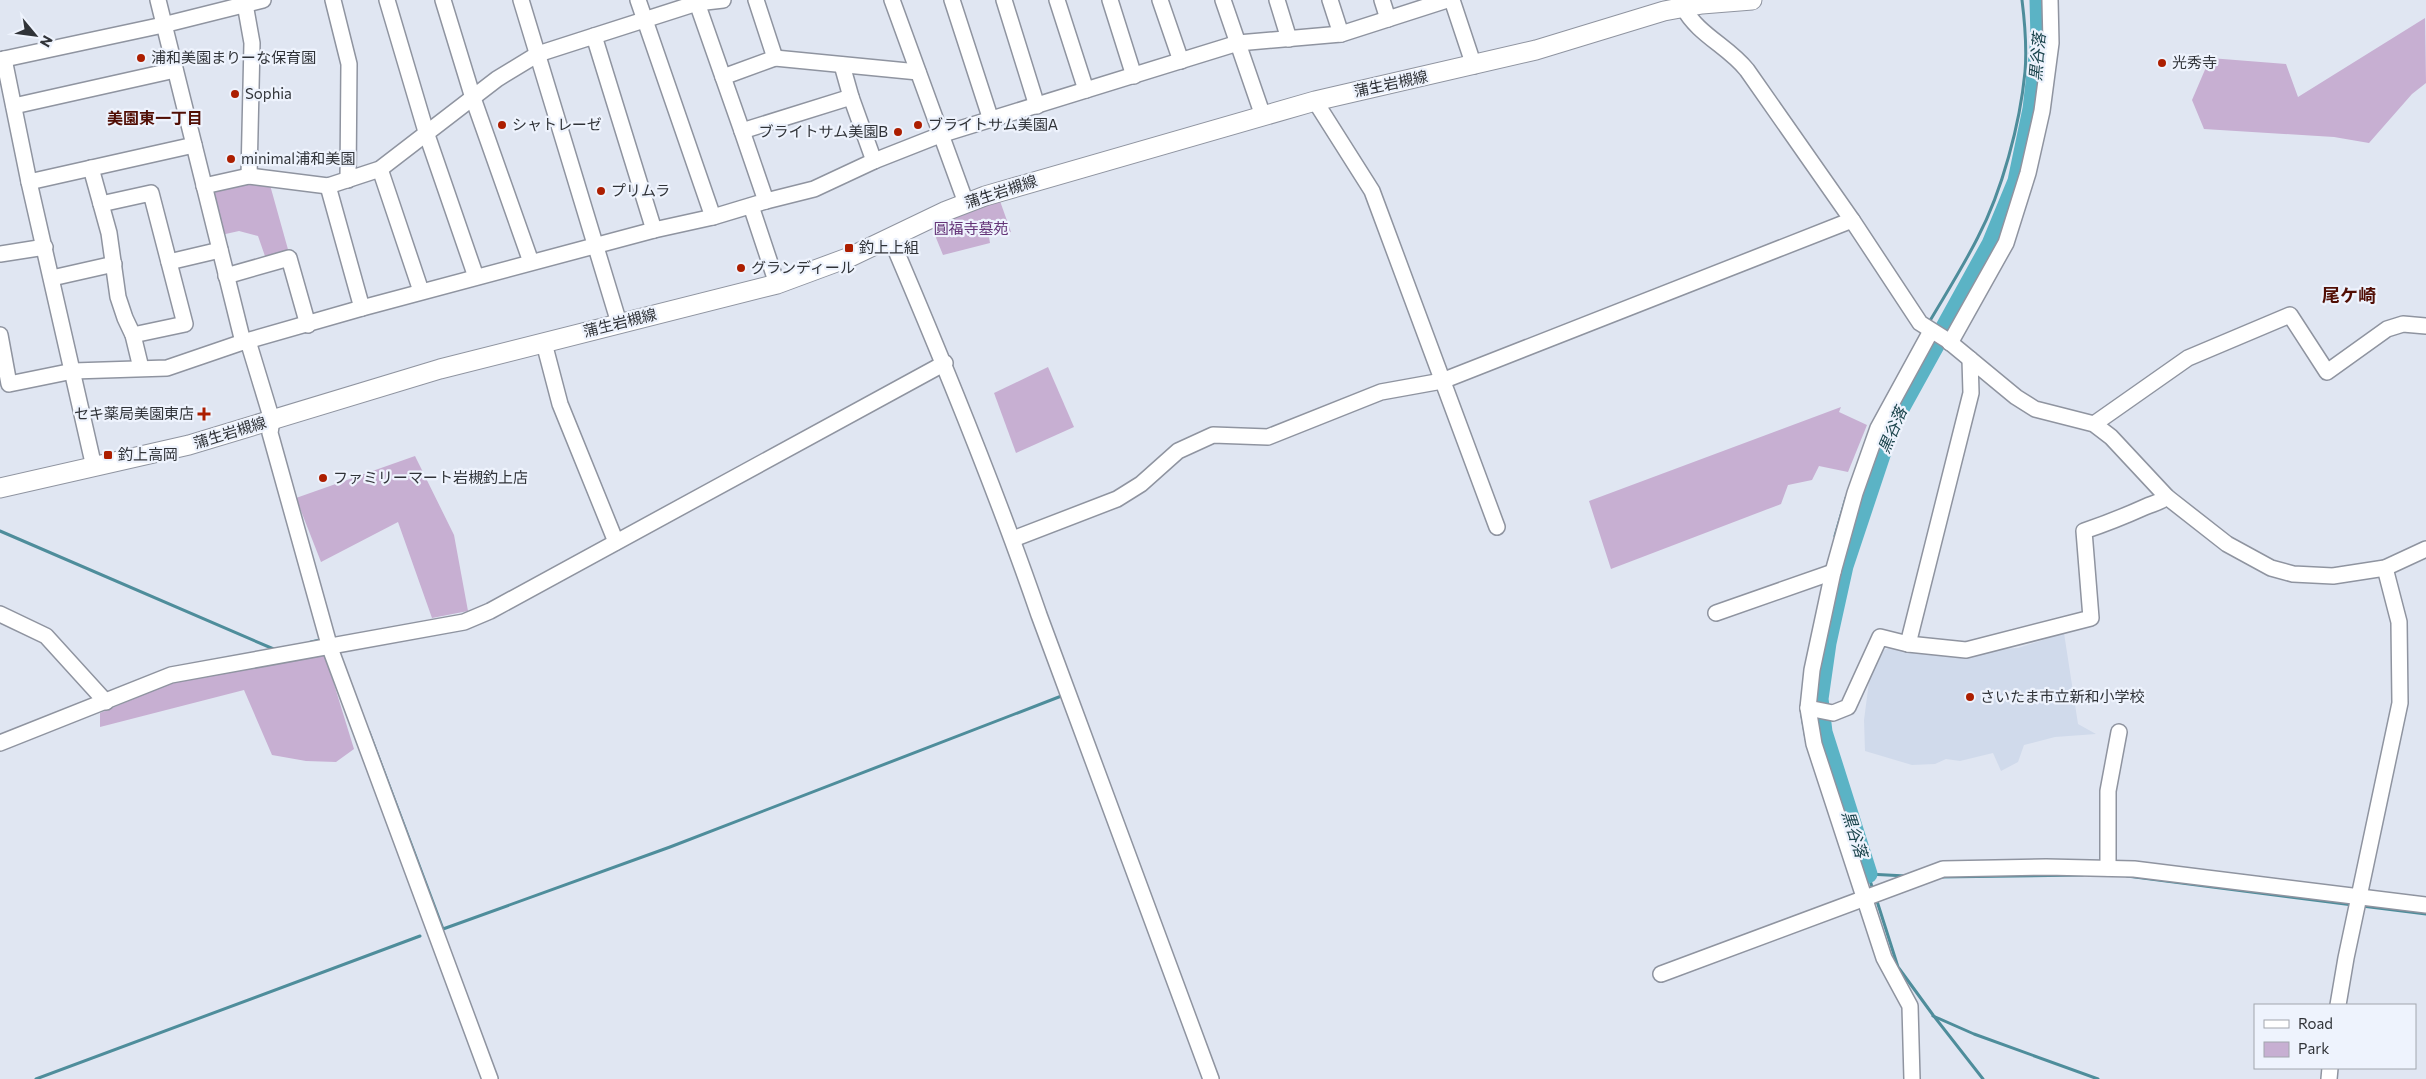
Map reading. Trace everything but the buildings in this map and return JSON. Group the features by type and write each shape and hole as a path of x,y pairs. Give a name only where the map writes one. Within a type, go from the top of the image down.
{"main road":[{"name":"蒲生岩槻線","path":"0,488 197,443 367,390 544,342 778,284 817,270 966,203 1002,190 1315,101 1474,66 1701,2 1752,0"}],"street":[{"path":"158,0 226,276 245,342 272,420 270,433 330,648 490,1079"},
{"path":"94,466 2,59 164,25 263,0"},
{"path":"333,0 349,64 348,180"},
{"path":"387,0 427,135 476,277"},
{"path":"443,0 473,98 531,262"},
{"path":"521,0 619,323"},
{"path":"638,0 713,217"},
{"path":"204,186 249,176 328,186 380,169 427,135 497,79 538,54 696,2 723,0"},
{"path":"756,0 775,58"},
{"path":"892,0 966,203"},
{"path":"952,0 991,120"},
{"path":"1004,0 1037,106"},
{"path":"1057,0 1086,90"},
{"path":"1110,0 1134,76"},
{"path":"1160,0 1181,61"},
{"path":"1222,0 1263,116"},
{"path":"1277,0 1288,39"},
{"path":"1330,0 1341,34"},
{"path":"1382,0 1388,19"},
{"path":"0,335 9,384 73,371 167,368 245,342 422,291 595,245 713,217 814,189 874,161 940,134 1238,44 1341,34 1447,0"},
{"path":"1452,0 1474,66"},
{"path":"1912,1079 1910,1006 1884,958 1814,744 1808,708 1812,670 1833,572 1855,493 1878,428 2006,243 2028,174 2042,110 2051,43 2050,0"},
{"path":"696,2 742,131 778,284"},
{"path":"245,4 252,43 249,176"},
{"path":"1683,7 1690,20 1700,31 1733,54 1741,62 1852,220 1920,323 1970,359 2016,397 2035,409 2094,424 2111,438 2167,497 2227,544 2271,568 2293,574 2333,576 2385,568 2426,549"},
{"path":"594,36 654,230"},
{"path":"723,77 775,58 918,72"},
{"path":"842,65 851,97 874,161"},
{"path":"14,106 175,70"},
{"path":"742,131 851,97"},
{"path":"1315,101 1372,191 1497,527"},
{"path":"29,182 194,145"},
{"path":"91,168 109,233 118,297 124,318 134,335 141,368"},
{"path":"380,169 422,291"},
{"path":"328,186 362,308"},
{"path":"101,204 151,194 185,324 134,335"},
{"path":"1013,539 1117,499 1141,484 1178,450 1213,435 1268,437 1382,392 1442,381 1852,220"},
{"path":"890,238 944,363 1013,539 1048,640 1210,1079"},
{"path":"0,254 44,246"},
{"path":"169,262 220,250"},
{"path":"226,276 289,258 308,325"},
{"path":"52,278 114,264"},
{"path":"2094,424 2188,358 2290,315 2327,372 2387,330 2403,324 2426,326"},
{"path":"544,342 560,404 616,542"},
{"path":"1908,644 1972,393 1970,359"},
{"path":"0,743 171,675 330,648 464,622 490,611 944,363"},
{"path":"1808,708 1833,713 1848,707 1880,637 1908,644 1966,650 2068,626 2091,618 2086,578 2084,531 2120,519 2148,506 2158,504 2167,497"},
{"path":"2338,1004 2400,703 2399,622 2385,568"},
{"path":"1716,613 1833,572"},
{"path":"0,614 46,636 106,702"},
{"path":"2108,868 2108,791 2118,732"},
{"path":"1662,974 1865,896 1943,869 2108,868 2209,877 2426,905"}],"shaded area":[{"name":"さいたま市立新和小学校","path":"2064,633 2078,724 2096,734 2055,737 2024,745 2018,762 2001,771 1993,753 1960,761 1946,759 1935,764 1912,765 1865,751 1864,720 1870,674 1884,650 1894,646 1942,651 2018,648"}],"green space":[{"path":"2425,18 2426,83 2412,94 2369,143 2334,137 2204,129 2192,100 2210,58 2286,64 2298,97"},
{"path":"247,182 270,185 289,253 266,259 258,236 239,231 221,235 212,191"},
{"name":"圓福寺墓苑","path":"1000,201 1011,232 989,237 990,243 943,255 932,228 967,211"},
{"path":"1048,367 1074,427 1016,453 994,393"},
{"path":"1841,407 1839,412 1867,425 1848,472 1819,466 1812,480 1788,485 1781,504 1611,569 1589,501"},
{"path":"415,456 454,535 468,611 432,618 398,522 321,562 296,498"},
{"path":"325,655 354,749 336,762 306,761 272,755 244,690 100,727 100,713 174,682"}],"waterway":[{"path":"1928,324 1987,219 2009,157 2023,92 2025,72 2026,54 2022,0"},
{"name":"黒谷落","path":"1868,874 1823,732 1819,699 1827,643 1844,566 1891,425 1991,244 2017,181 2032,109 2040,39 2039,0"},
{"path":"1835,536 1846,498"},
{"path":"0,531 276,650"},
{"path":"311,642 324,639"},
{"path":"369,732 443,929 670,847 1064,695"},
{"path":"1802,716 1806,739"},
{"path":"1873,890 1868,874 1906,876"},
{"path":"1939,877 2083,875"},
{"path":"2127,876 2353,905"},
{"path":"1876,898 1898,967 1983,1079"},
{"path":"2362,906 2426,914"},
{"path":"36,1079 420,936"},
{"path":"1933,1016 1974,1034 2098,1079"}],"place":[{"name":"浦和美園まりーな保育園","path":"141,58"},
{"name":"光秀寺","path":"2162,63"},
{"name":"Sophia","path":"235,94"},
{"name":"シャトレーゼ","path":"502,125"},
{"name":"ブライトサム美園A","path":"918,125"},
{"name":"ブライトサム美園B","path":"898,132"},
{"name":"minimal浦和美園","path":"231,159"},
{"name":"プリムラ","path":"601,191"},
{"name":"釣上上組","path":"849,248"},
{"name":"グランディール","path":"741,268"},
{"name":"セキ薬局美園東店","path":"204,414"},
{"name":"釣上高岡","path":"108,455"},
{"name":"ファミリーマート岩槻釣上店","path":"323,478"},
{"name":"さいたま市立新和小学校","path":"1970,697"}],"district":[{"name":"美園東一丁目","path":"155,118"},
{"name":"尾ケ崎","path":"2349,296"}]}
